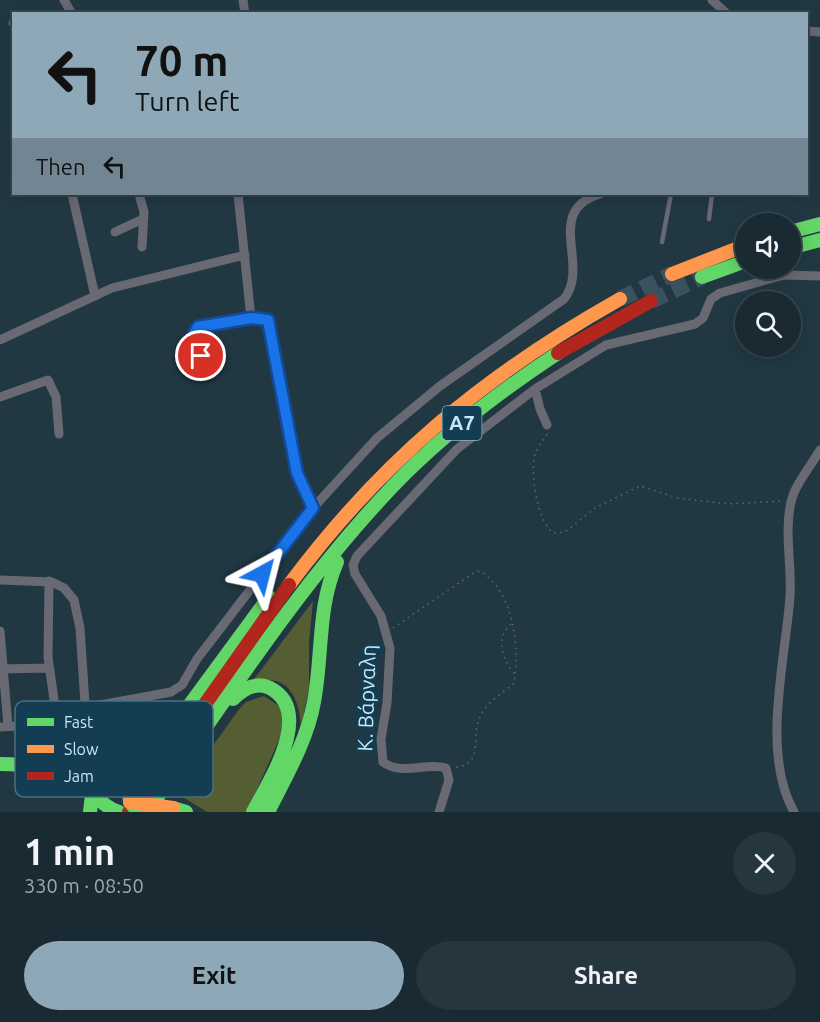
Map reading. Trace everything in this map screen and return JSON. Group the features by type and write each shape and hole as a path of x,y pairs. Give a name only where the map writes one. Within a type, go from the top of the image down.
{"main road":[{"path":"801,229 820,225"},
{"path":"801,245 820,240"},
{"path":"672,274 735,249"},
{"path":"702,277 735,265"},
{"name":"Α7","path":"192,701 241,633 325,532 363,491 444,417 502,372 558,334 620,299"},
{"name":"Α7","path":"213,718 333,554 393,485 454,429 517,380 585,336 651,301"},
{"path":"268,812 300,748 315,701 321,609 326,583 339,558 393,485"},
{"path":"213,722 237,695 247,688 266,686 284,699 291,714 289,733 253,812"},
{"path":"0,764 15,766"},
{"name":"Α7","path":"147,812 157,797"},
{"path":"96,805 134,810 180,810"},
{"path":"96,805 119,812"}],"street":[{"path":"712,0 725,12"},
{"path":"72,195 95,296"},
{"path":"139,195 143,219 142,247"},
{"path":"238,195 251,318"},
{"path":"127,701 177,689 197,659 313,508 370,446 419,402 564,299 573,283 570,233 573,214 585,199 597,195"},
{"path":"116,232 143,219"},
{"path":"0,340 124,285 244,255"},
{"path":"547,424 540,409 536,389 606,345 700,322 711,299 720,293 784,274 820,276"},
{"path":"201,356 193,336 196,328 251,318 268,320 295,465 302,490 313,508"},
{"path":"0,397 48,380 56,397 59,434"},
{"name":"Κ. Βάρναλη","path":"446,768 439,766 397,768 383,762 381,739 390,672 387,632 376,607 354,569 357,556 444,462 484,426 536,389"},
{"path":"794,812 785,797 778,765 780,665 790,595 791,501 820,450"},
{"path":"0,580 49,581 67,591 77,607 84,701"},
{"path":"49,581 49,669 54,701"},
{"path":"0,631 4,727"},
{"path":"1,669 49,669"},
{"path":"439,812 449,780 446,768"}],"lane":[{"path":"662,242 671,195"},
{"path":"709,219 712,195"}],"path":[{"path":"547,424 547,434 539,444 534,459 534,475 541,517 544,525 554,533 565,532 595,508 640,486 678,498 728,504 791,501"},
{"path":"387,632 417,613 442,592 480,571 499,589 511,623 515,649 514,683 493,700 479,719 474,758 469,764 446,768"},
{"path":"511,623 503,636 501,646 504,657 515,675"}],"green space":[{"path":"313,601 309,642 309,688 301,729 298,706 288,688 272,680 249,686"},
{"path":"264,696 282,708 286,724 247,812 207,812 183,797 213,797 213,745 246,702"}],"tunnel":[{"path":"620,299 672,274"},
{"path":"651,301 702,277"}],"traffic: fast":[{"path":"801,229 820,224"},
{"path":"801,245 820,240"},
{"path":"702,277 735,265"},
{"path":"213,718 295,602 394,485 452,431 493,398 558,353"},
{"path":"268,812 295,758 311,716 317,684 323,614 337,562"},
{"path":"192,701 269,597"},
{"path":"233,699 250,687 265,686 283,699 289,713 289,730 284,747 269,783 253,812"},
{"path":"0,764 15,765"},
{"path":"90,812 92,797"},
{"path":"96,797 119,812"},
{"path":"129,797 130,802"},
{"path":"147,812 157,797"},
{"path":"130,802 138,812"},
{"path":"173,808 186,812"}],"traffic: slow":[{"path":"672,274 735,249"},
{"path":"289,585 361,498 439,424 524,358 620,299"},
{"path":"130,802 173,808"}],"traffic: jam":[{"path":"558,353 651,301"},
{"path":"207,701 289,585"},
{"path":"129,812 140,797"}],"route":[{"path":"201,356 193,336 194,330 198,327 261,317 268,320 291,449 302,490 313,508 262,574"}]}
